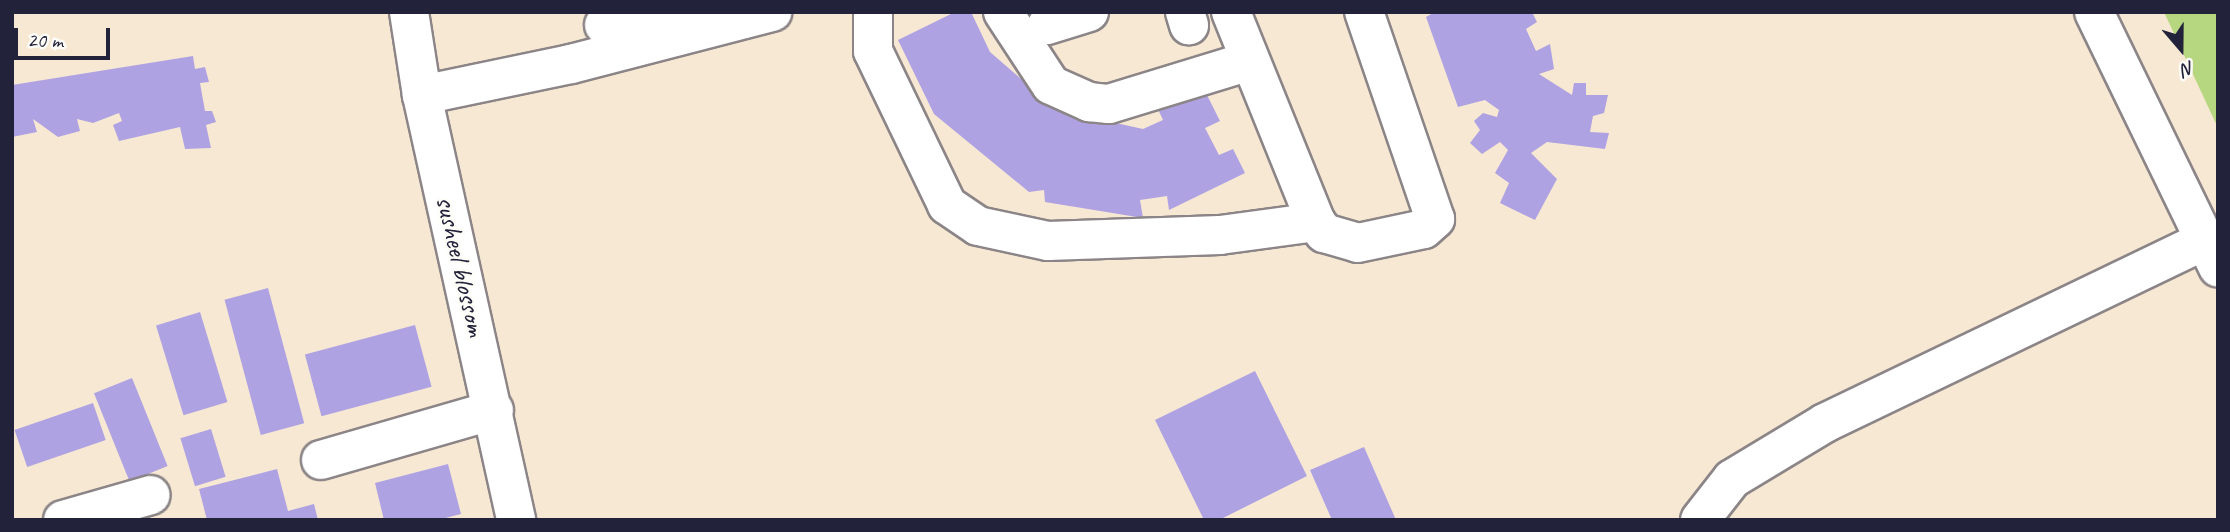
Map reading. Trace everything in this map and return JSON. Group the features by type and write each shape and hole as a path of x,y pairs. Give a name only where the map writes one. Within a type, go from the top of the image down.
{"street":[{"name":"susheel blossom","path":"409,12 422,95 516,520"},
{"path":"422,95 605,31 678,12"},
{"path":"605,31 772,12"},
{"path":"1003,12 1051,85 1075,96 1240,36 1316,222 1324,233 1358,243 1424,229 1435,219 1364,12"},
{"path":"1047,25 1089,12"},
{"path":"1700,520 1732,479 1825,423 2211,253 2094,12"},
{"path":"875,13 873,51 947,205 978,226 1048,241 1220,234 1316,222"},
{"path":"320,460 494,411"},
{"path":"62,520 151,495"}],"green space":[{"path":"2164,12 2218,12 2218,128"}],"building":[{"path":"955,12 971,12 990,52 1057,110 1143,129 1163,120 1157,107 1202,85 1220,121 1205,128 1219,155 1233,149 1245,173 1169,210 1167,196 1140,200 1143,218 1045,202 1044,190 1029,192 934,114 898,40"},
{"path":"1435,12 1532,12 1537,22 1526,29 1536,51 1550,44 1554,69 1539,74 1572,95 1574,83 1586,83 1586,95 1608,95 1604,113 1593,116 1590,132 1609,133 1605,149 1547,142 1531,153 1557,179 1535,220 1500,203 1509,183 1495,173 1508,150 1500,142 1482,154 1470,143 1480,130 1474,121 1483,113 1497,117 1499,110 1485,100 1458,107 1426,17"},
{"path":"193,56 195,69 205,67 209,82 200,83 205,111 212,111 216,122 206,125 211,148 185,149 180,127 119,141 113,125 122,121 119,113 93,123 77,119 80,131 58,137 33,119 37,132 12,137 12,85"},
{"path":"268,288 304,423 261,435 225,300"},
{"path":"200,312 227,402 183,415 156,325"},
{"path":"415,325 432,387 321,416 305,355"},
{"path":"1255,371 1307,476 1219,520 1204,520 1155,420"},
{"path":"132,378 168,466 130,481 94,393"},
{"path":"93,403 106,440 27,467 15,430"},
{"path":"211,429 226,477 195,486 180,438"},
{"path":"1364,447 1396,520 1332,520 1310,470"},
{"path":"448,464 461,514 438,520 384,520 375,483"},
{"path":"277,469 288,511 314,504 318,520 207,520 199,489"}]}
